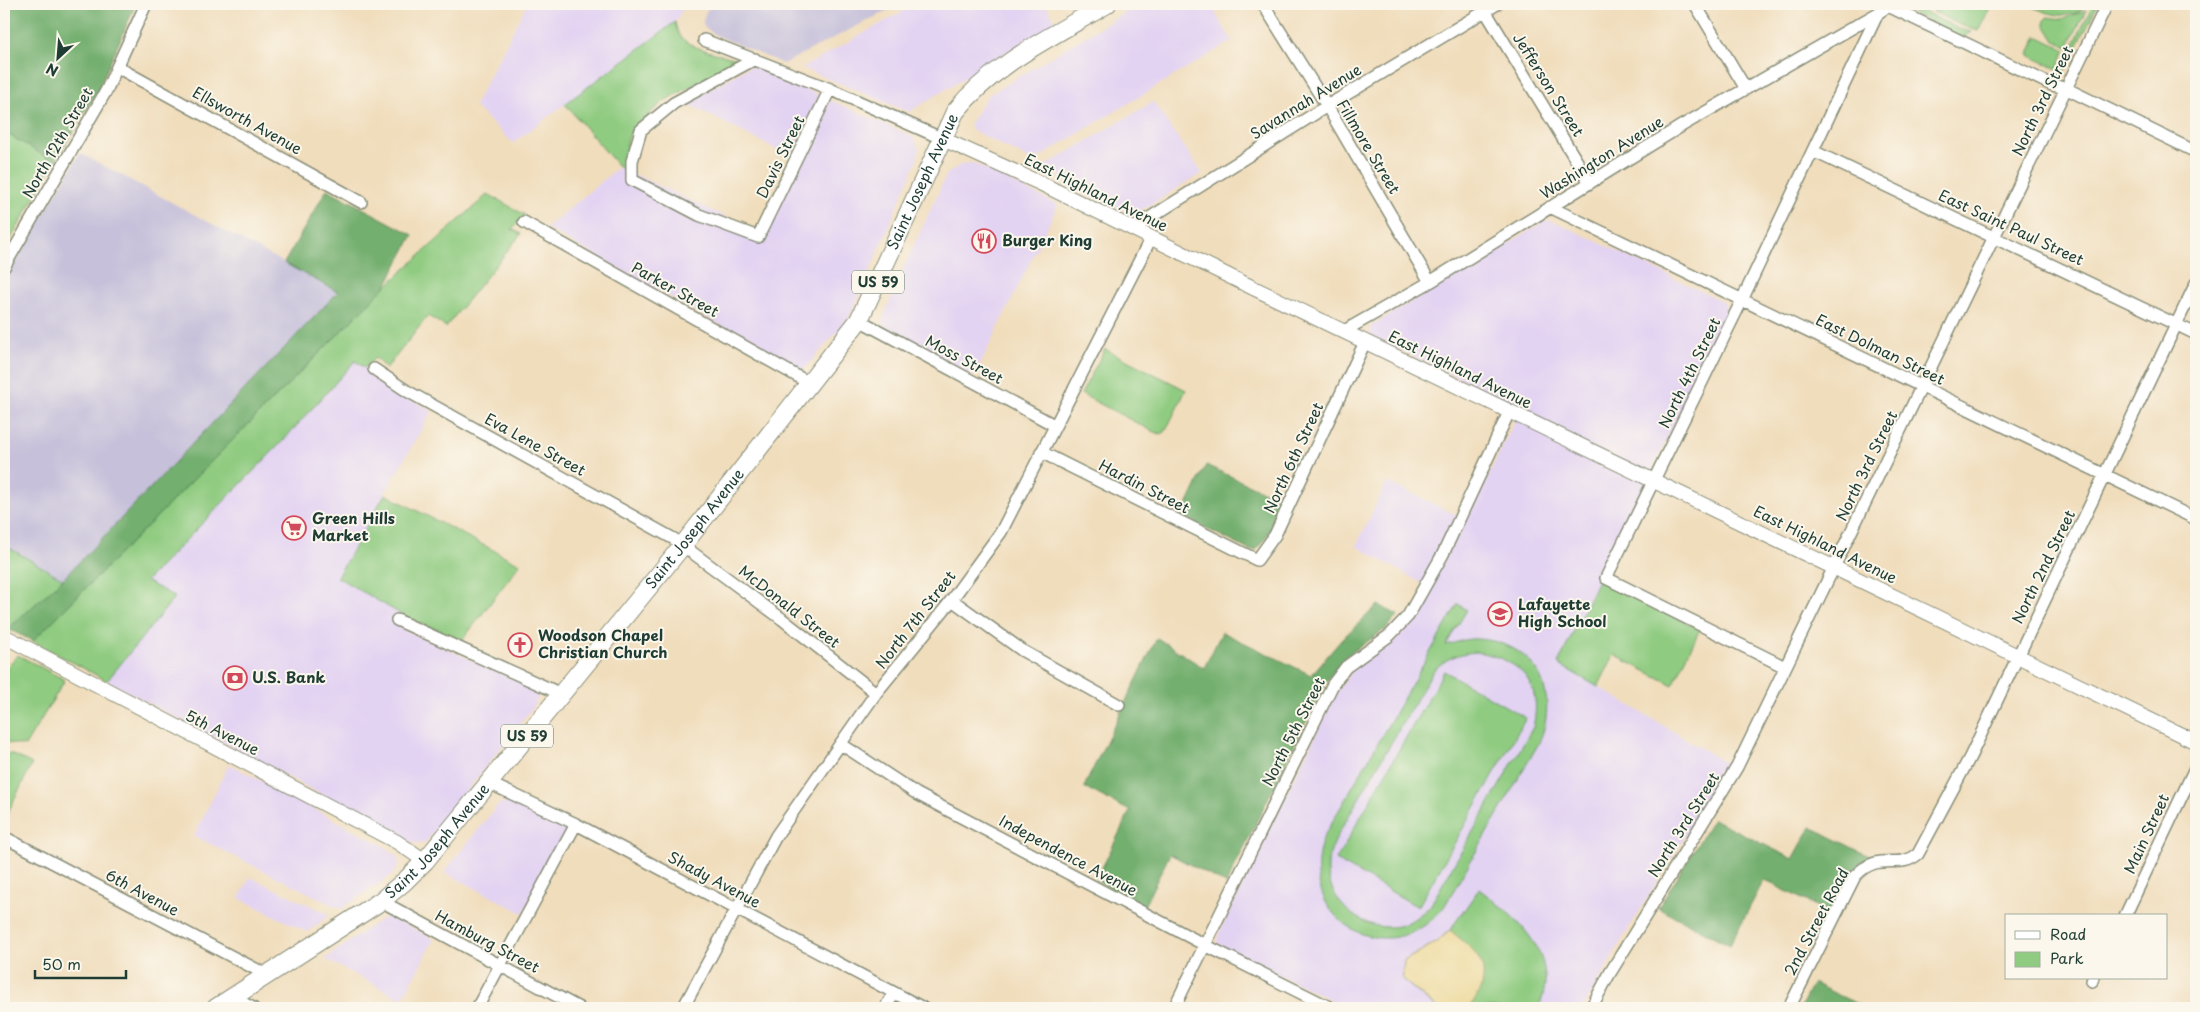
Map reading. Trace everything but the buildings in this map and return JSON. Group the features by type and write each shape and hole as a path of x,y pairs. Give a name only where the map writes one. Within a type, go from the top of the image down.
{"main road":[{"name":"Saint Joseph Avenue","path":"216,1008 381,901 405,881 424,861 684,545 859,320 955,112 980,85 1015,59 1107,4"}],"street":[{"name":"North 12th Street","path":"4,266 106,91 146,4"},
{"name":"Fillmore Street","path":"1263,4 1327,106 1430,282"},
{"name":"Savannah Avenue","path":"1132,229 1483,7 1497,4"},
{"path":"1695,4 1746,89"},
{"name":"North 3rd Street","path":"1591,1008 1610,973 1737,767 2106,4"},
{"name":"Jefferson Street","path":"1483,7 1590,183"},
{"path":"1886,8 2052,86 2065,88 2196,152"},
{"name":"Washington Avenue","path":"1344,332 1430,282 1683,125 1886,8"},
{"name":"North 4th Street","path":"1786,667 1606,578 1813,151 1886,8"},
{"name":"East Highland Avenue","path":"704,40 830,89 943,138 2196,742"},
{"name":"Davis Street","path":"755,59 674,103 641,130 632,161 632,180 699,215 758,237 830,89"},
{"name":"Ellsworth Avenue","path":"117,67 361,202"},
{"name":"East Saint Paul Street","path":"1813,151 2196,334"},
{"name":"East Dolman Street","path":"1550,208 2196,519"},
{"name":"Parker Street","path":"524,222 811,384"},
{"name":"North 7th Street","path":"683,1008 776,836 876,693 952,600 1001,532 1151,238"},
{"name":"North 2nd Street","path":"1912,860 1918,854 1970,757 2196,284"},
{"name":"Moss Street","path":"859,320 1054,426"},
{"name":"North 6th Street","path":"1234,548 1257,560 1275,535 1365,342"},
{"name":"Eva Lene Street","path":"374,369 407,391 684,545"},
{"name":"North 5th Street","path":"1174,1008 1333,684 1346,667 1390,635 1408,616 1443,554 1509,412"},
{"name":"Hardin Street","path":"1041,452 1234,548"},
{"name":"McDonald Street","path":"684,545 876,693"},
{"path":"952,600 1023,651 1119,704"},
{"path":"397,620 561,694"},
{"name":"5th Avenue","path":"4,636 396,842 424,861"},
{"name":"Independence Avenue","path":"841,744 917,794 1205,945 1331,1008"},
{"name":"Main Street","path":"2126,914 2196,766"},
{"name":"Shady Avenue","path":"489,783 576,824 923,1008"},
{"path":"477,1008 576,824"},
{"name":"6th Avenue","path":"4,837 267,975"},
{"name":"2nd Street Road","path":"1789,1008 1855,876 1864,866 1874,862 1912,860"},
{"name":"Hamburg Street","path":"381,901 580,1008"},
{"path":"885,1008 894,993"},
{"path":"232,997 253,1008"}],"shaded area":[{"path":"527,4 686,4 675,22 513,143 474,106"},
{"path":"714,4 900,4 783,64 716,35 704,27 703,21 706,11"},
{"path":"916,4 1045,4 1056,22 909,112 802,68"},
{"path":"1139,4 1222,4 1213,9 1232,41 1033,161 974,131 969,125 990,94"},
{"path":"751,66 821,96 791,157 686,103"},
{"path":"830,100 913,137 919,149 917,160 853,310 846,322 805,368 800,370 546,228 619,167 764,235"},
{"path":"1153,102 1202,173 1137,213 1132,214 1066,180 1045,166"},
{"path":"80,153 338,292 63,579 4,545 4,280"},
{"path":"973,163 1058,205 974,377 886,328 883,324 883,318 903,269 947,174 960,165"},
{"name":"Lafayette High School","path":"1547,220 1560,224 1724,302 1727,309 1724,320 1559,663 1729,765 1624,936 1583,1008 1348,1008 1223,948 1217,943 1218,935 1336,693 1356,666 1385,648 1403,633 1423,608 1432,589 1356,546 1387,482 1467,520 1521,408 1373,337 1370,333 1371,326"},
{"path":"355,361 391,388 432,411 337,577 404,616 399,627 535,689 539,695 534,706 426,842 420,844 411,842 107,681 174,597 146,581 281,443"},
{"path":"229,764 382,845 395,854 399,861 398,867 393,874 341,909 194,836"},
{"path":"505,802 515,802 560,825 565,829 566,835 523,913 444,872 498,805"},
{"path":"250,877 330,915 307,932 239,898"},
{"path":"387,917 394,918 434,939 402,999 325,959"}],"green space":[{"path":"4,4 136,4 97,92 55,162 4,132"},
{"path":"1945,4 1992,4 1978,31 1960,25 1932,11"},
{"path":"2027,4 2089,4 2082,10 2074,13 2058,15 2042,11"},
{"path":"2093,4 2098,4 2061,79 2056,82"},
{"path":"1915,7 1959,29 1972,32 1962,38 1909,11"},
{"path":"2086,10 2068,47 2055,41 2044,23 2047,17 2063,19"},
{"path":"675,22 679,34 690,44 707,51 741,60 664,101 631,131 627,143 624,169 619,167 565,104"},
{"path":"2037,36 2066,50 2057,69 2028,55"},
{"path":"4,132 55,162 4,251"},
{"path":"327,189 413,235 385,287 33,641 8,629 63,579 338,292 284,263"},
{"path":"488,194 525,215 512,229 521,234 446,327 428,316 386,369 375,358 365,368 355,361 281,443 146,581 175,597 107,681 33,641 385,287"},
{"path":"1105,349 1186,390 1165,432 1161,434 1154,432 1081,394"},
{"path":"1206,465 1284,501 1275,521 1256,550 1249,550 1182,516"},
{"path":"385,494 520,564 461,642 404,616 337,577"},
{"path":"4,545 63,579 8,629 4,627"},
{"path":"1598,580 1700,629 1673,685 1614,655 1598,687 1558,664"},
{"path":"1458,604 1467,610 1446,645 1473,639 1497,642 1514,649 1528,660 1538,673 1544,688 1547,705 1545,724 1539,743 1444,907 1421,927 1397,937 1373,937 1351,929 1333,913 1321,892 1318,865 1324,836","holes":["1476,652 1491,655 1515,667 1531,685 1535,697 1533,727 1430,906 1414,919 1402,925 1388,927 1374,925 1362,920 1350,912 1333,891 1329,878 1328,864 1332,847 1433,671 1458,655"]},
{"path":"1378,605 1398,615 1387,628 1345,657 1324,685 1226,884 1170,854 1144,906 1096,880 1130,811 1084,787 1157,638 1204,668 1222,632 1311,675 1343,638"},
{"path":"18,655 65,680 25,746 4,742 4,670"},
{"path":"1444,671 1526,718 1418,907 1336,860"},
{"path":"4,754 12,754 32,764 4,820"},
{"path":"1713,819 1793,859 1811,827 1873,858 1862,861 1853,872 1832,914 1764,880 1730,945 1658,908"},
{"path":"1479,889 1514,918 1533,942 1540,955 1544,969 1545,985 1540,1008 1436,1008 1402,979 1404,961 1438,941 1450,930"},
{"path":"1813,983 1866,1008 1800,1008"}],"sand":[{"path":"1450,930 1475,953 1482,967 1481,987 1475,1000 1468,1008 1437,1008 1402,979 1404,961 1438,941"}],"place":[{"name":"Burger King","path":"984,241"},
{"name":"Green Hills Market","path":"294,528"},
{"name":"Lafayette High School","path":"1500,614"},
{"name":"Woodson Chapel Christian Church","path":"520,645"},
{"name":"U.S. Bank","path":"235,678"}]}
